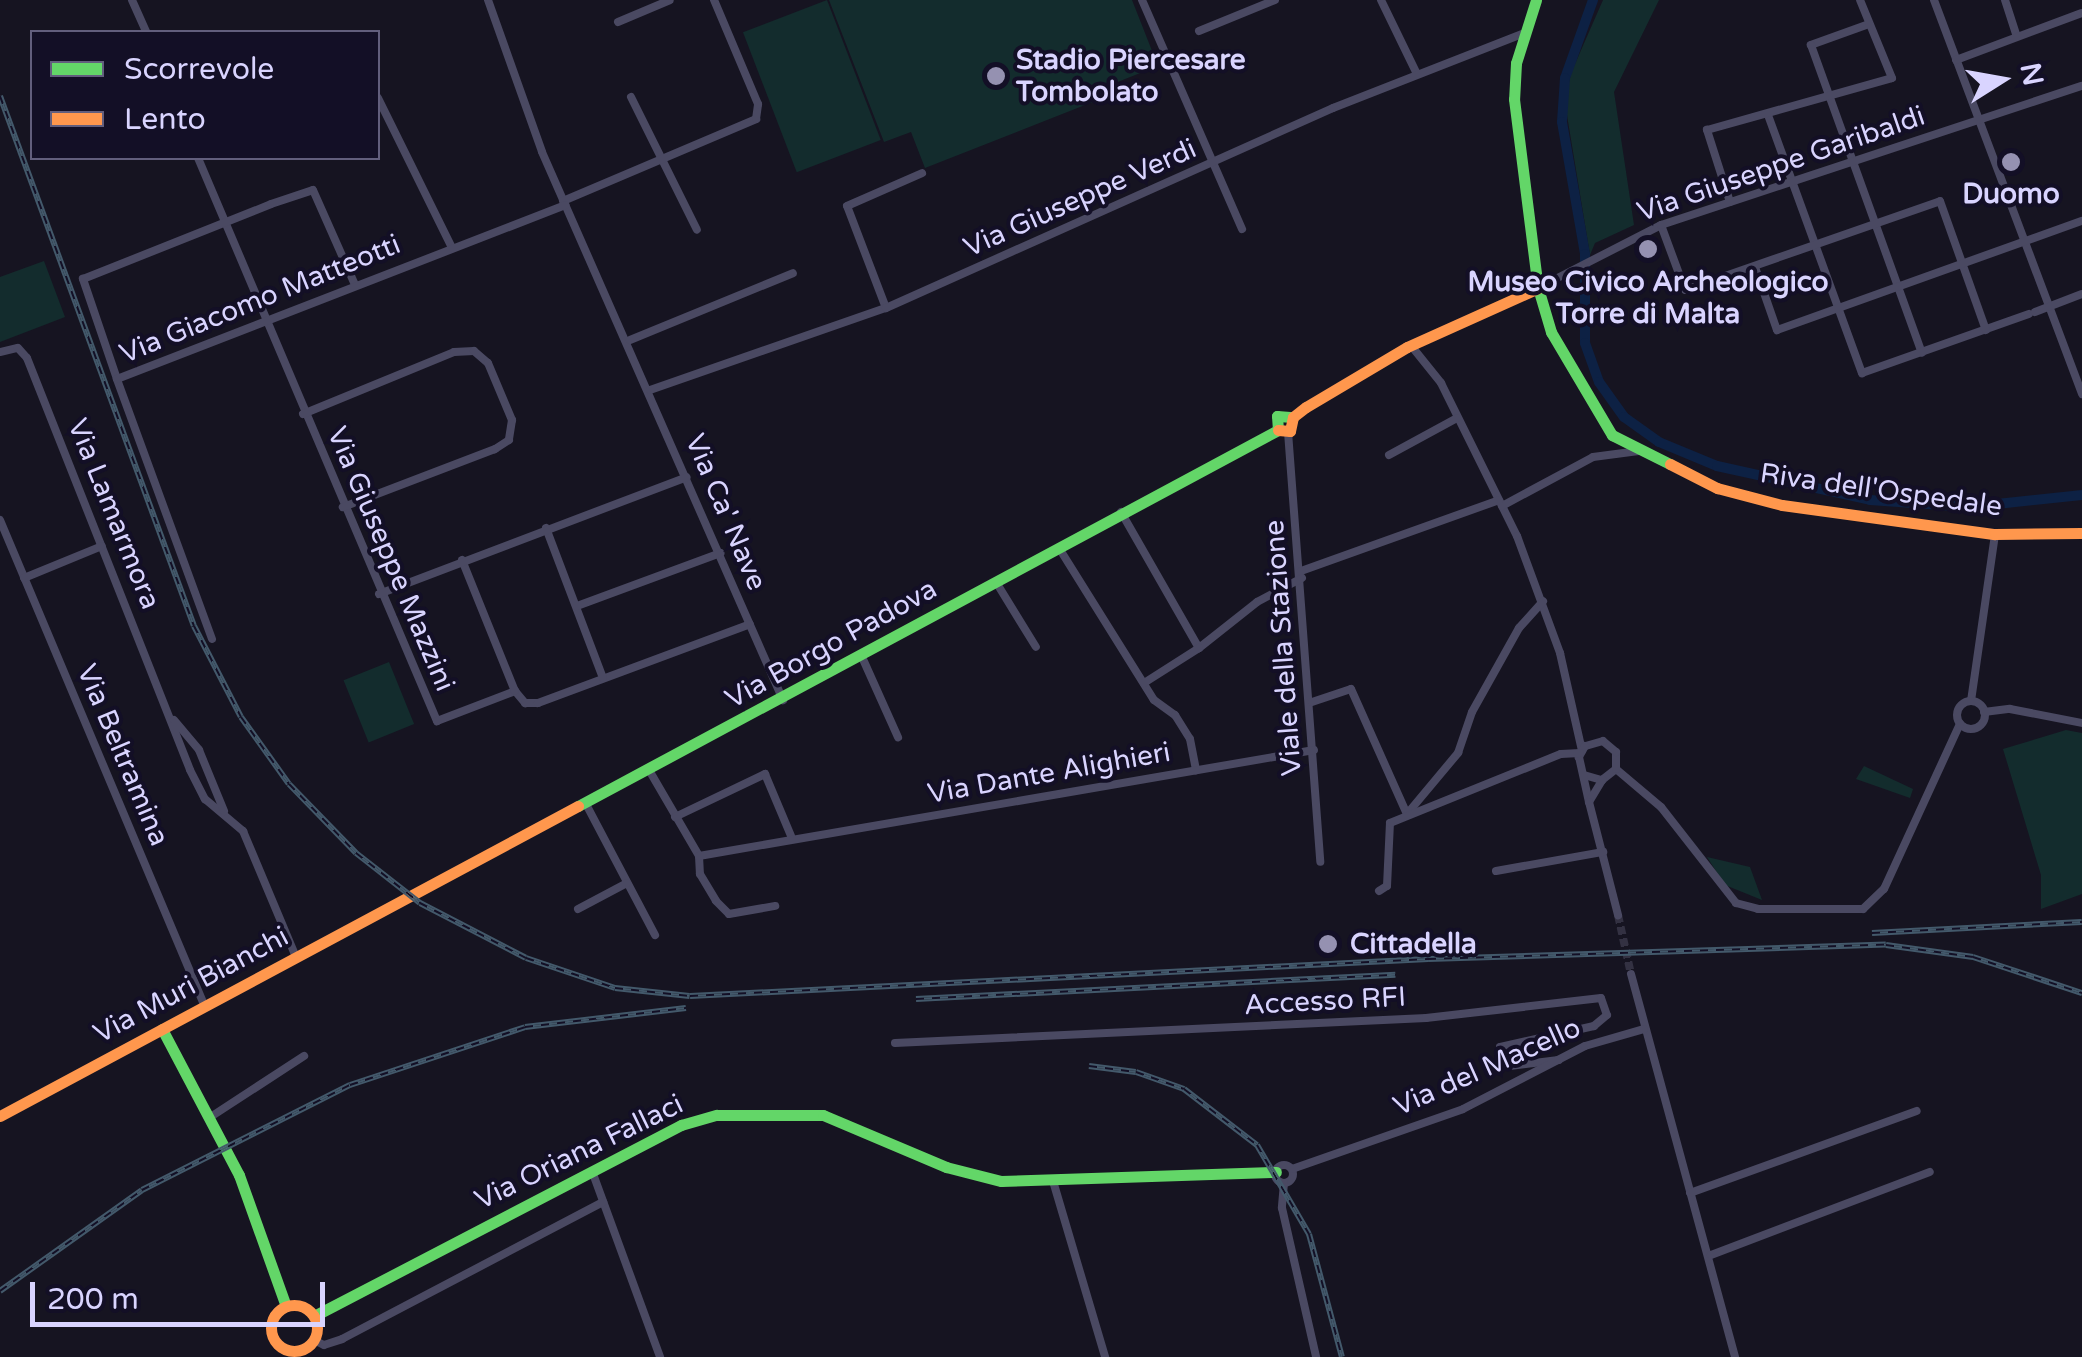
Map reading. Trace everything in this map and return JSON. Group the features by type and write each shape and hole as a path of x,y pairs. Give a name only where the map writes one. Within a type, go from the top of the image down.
{"street":[{"path":"132,0 145,30"},
{"name":"Via Ca' Nave","path":"488,0 564,203 630,340 783,700"},
{"path":"618,22 670,0"},
{"name":"Via Giacomo Matteotti","path":"212,639 117,380 564,203 756,119 758,104 714,0"},
{"path":"1142,0 1242,229"},
{"path":"1199,31 1275,0"},
{"path":"1381,0 1417,74"},
{"name":"Riva dell'Ospedale","path":"1536,0 1522,34 1515,130 1538,288 1551,332 1594,411 1612,435 1716,488 1782,506 1996,534 2082,533"},
{"path":"1730,202 1707,130 1892,78 1860,0"},
{"path":"1934,0 2082,394"},
{"path":"2005,0 2017,36"},
{"path":"1956,60 2082,13"},
{"path":"1869,24 1812,42 1829,98 1880,224 1922,354"},
{"name":"Via Giuseppe Verdi","path":"650,390 886,308 1417,74 1522,34"},
{"name":"Via Giuseppe Garibaldi","path":"1538,288 1598,253 1661,225 2082,86"},
{"path":"631,97 697,230"},
{"path":"380,102 452,248"},
{"path":"1768,115 1862,372 1922,354 2082,294"},
{"name":"Via Giuseppe Mazzini","path":"199,160 303,414 437,720 515,691 526,703 538,703 750,624"},
{"path":"886,308 847,206 922,173"},
{"path":"117,380 82,279 313,190 356,284"},
{"path":"1661,225 1685,290 1940,202 1986,330"},
{"path":"1756,267 1777,330 2082,221"},
{"path":"630,340 793,273"},
{"name":"Via Borgo Padova","path":"407,900 783,700 1121,512 1283,431 1280,414 1293,417 1430,336 1538,288"},
{"name":"Via Lamarmora","path":"0,352 18,348 27,358 198,789 224,812 250,846 296,957"},
{"path":"1407,350 1457,418 1544,600 1618,914"},
{"path":"303,414 454,352 474,351 488,363 512,420 509,440 343,507"},
{"path":"1389,455 1457,418"},
{"name":"Viale della Stazione","path":"1283,431 1312,702 1320,862"},
{"path":"1144,683 1299,577 1500,503 1593,457 1639,451"},
{"path":"380,594 687,476"},
{"path":"1121,512 1199,648"},
{"name":"Via Beltramina","path":"0,520 204,1007"},
{"path":"546,528 603,678"},
{"path":"1972,701 1996,534"},
{"path":"24,578 102,546"},
{"path":"1059,548 1144,683 1182,727 1196,770"},
{"path":"577,606 720,553"},
{"path":"462,560 515,691"},
{"path":"996,582 1036,647"},
{"path":"1407,814 1458,753 1472,712 1519,628 1544,600"},
{"path":"862,657 898,736"},
{"path":"1312,702 1352,689 1407,814"},
{"path":"1972,701 1984,712"},
{"path":"1575,724 1597,741 1613,747 1616,769 1668,815 1736,902 1758,910 1863,909 1884,889 1960,724 1958,708 1972,701"},
{"path":"1984,712 2010,708 2082,723"},
{"path":"1960,724 1975,728 1984,712"},
{"name":"Via Lamarmora","path":"170,716 199,750 224,812"},
{"path":"1378,892 1387,886 1384,836 1390,823 1561,754 1581,752 1597,741"},
{"name":"Via Dante Alighieri","path":"699,856 791,836 1314,750"},
{"path":"1590,802 1602,780 1616,769"},
{"path":"649,770 699,856 700,874 729,914 775,906"},
{"path":"676,817 764,774 791,836"},
{"path":"1584,774 1602,780"},
{"path":"587,806 655,935"},
{"path":"1496,871 1603,852"},
{"path":"578,909 627,882"},
{"name":"Via Muri Bianchi","path":"0,1116 407,900"},
{"path":"1631,974 1735,1357"},
{"name":"Accesso RFI","path":"896,1042 1426,1018 1594,997 1605,1003 1607,1015 1594,1026 1500,1047 1503,1067 1559,1060"},
{"path":"162,1029 212,1116 264,1232 286,1306"},
{"name":"Via del Macello","path":"1280,1177 1282,1166 1292,1170 1463,1109 1559,1060 1644,1029"},
{"path":"212,1116 304,1056"},
{"name":"Via Oriana Fallaci","path":"314,1316 681,1125 780,1110 859,1125 970,1176 1053,1181 1280,1177"},
{"path":"1690,1193 1917,1112"},
{"path":"1292,1170 1280,1177 1282,1208 1316,1357"},
{"path":"592,1171 660,1357"},
{"path":"1710,1254 1930,1172"},
{"path":"1053,1181 1105,1357"},
{"path":"314,1340 324,1345 342,1339 604,1202"},
{"path":"302,1305 314,1316 314,1340 299,1350 278,1352 271,1325 286,1306 302,1305"}],"green space":[{"path":"827,0 881,140 797,172 743,32"},
{"name":"Stadio Piercesare Tombolato","path":"829,0 1132,0 1158,66 1110,85 1113,94 925,168 911,132 884,142"},
{"path":"1603,0 1659,0 1614,92 1634,225 1595,243 1590,255 1565,103 1571,73"},
{"path":"44,261 65,317 0,342 0,277"},
{"path":"389,662 414,724 369,742 344,680"},
{"path":"2066,730 2082,733 2082,894 2041,909 2041,875 2003,749"},
{"path":"1864,766 1913,789 1910,798 1856,779"},
{"path":"1707,857 1750,867 1762,900 1725,885"}],"waterway":[{"path":"1593,0 1565,78 1562,122 1585,254 1585,343 1599,382 1624,417 1659,442 1717,466 1870,500 1969,507 2082,495"}],"tunnel":[{"path":"1618,915 1631,974"}],"railway":[{"path":"0,96 194,626 241,717 289,784 356,853 420,903 526,958 615,988 690,996 1428,959 1886,945 1973,957 2082,993"},
{"path":"1872,933 2082,922"},
{"path":"916,999 1395,975"},
{"path":"0,1291 142,1190 350,1085 525,1027 686,1008"},
{"path":"1089,1066 1136,1072 1184,1089 1257,1145 1309,1234 1342,1357"}],"traffic: fast":[{"path":"1536,0 1516,63 1514,99 1538,288 1551,332 1612,435 1670,464"},
{"path":"1278,430 1277,416 1293,417"},
{"path":"578,806 1278,430"},
{"path":"162,1029 239,1175 286,1306"},
{"path":"314,1316 681,1125 717,1115 823,1115 946,1167 1001,1181 1276,1172"}],"traffic: slow":[{"path":"1278,430 1290,431 1293,417 1306,407 1407,347 1538,288"},
{"path":"1670,464 1717,488 1782,505 1995,534 2082,533"},
{"path":"0,1116 578,806"},
{"path":"294,1305 310,1312 317,1328 310,1344 294,1351 278,1344 271,1328 278,1312 294,1305"}],"place":[{"name":"Stadio Piercesare Tombolato","path":"996,76"},
{"name":"Duomo","path":"2011,162"},
{"name":"Museo Civico Archeologico Torre di Malta","path":"1648,249"},
{"name":"Cittadella","path":"1328,944"}]}
